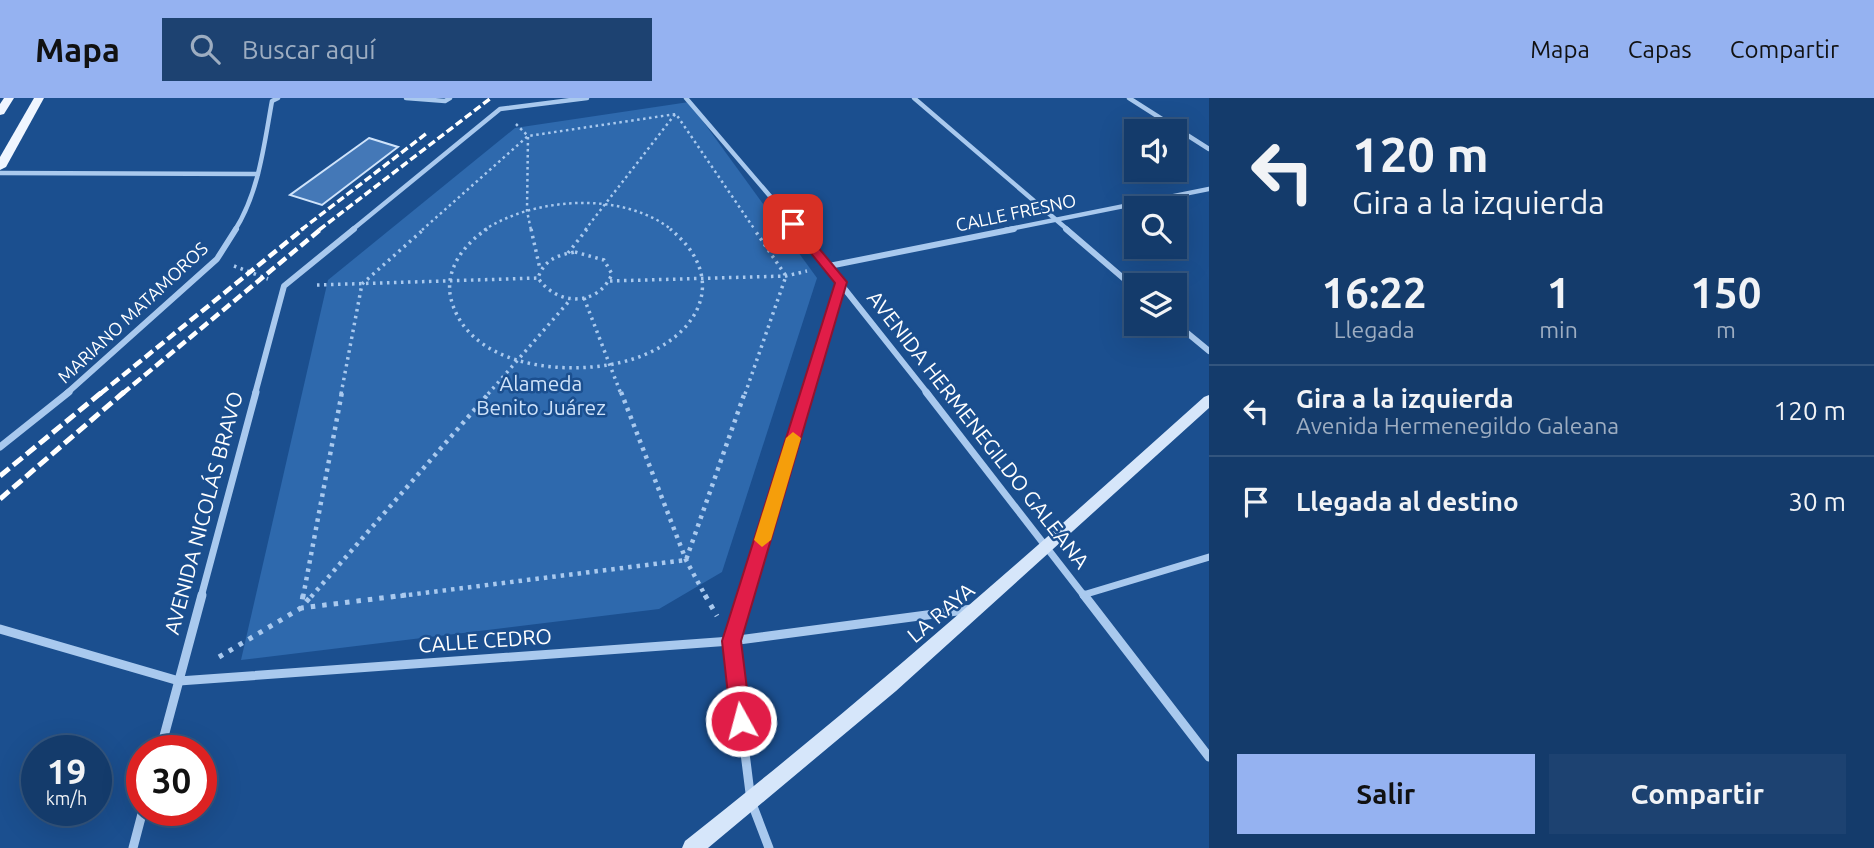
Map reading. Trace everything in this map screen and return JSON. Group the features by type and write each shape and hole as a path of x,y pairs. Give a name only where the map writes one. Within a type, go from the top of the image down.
{"main road":[{"path":"0,112 9,98"},
{"path":"0,167 39,98"},
{"name":"LA RAYA","path":"692,848 751,802 1049,547 1209,400"}],"street":[{"name":"MARIANO MATAMOROS","path":"0,447 96,370 217,259 246,212 258,174 272,101 278,98"},
{"path":"406,98 447,100"},
{"path":"284,286 500,109 587,98"},
{"name":"AVENIDA HERMENEGILDO GALEANA","path":"686,98 841,282 1049,547 1209,757"},
{"path":"914,98 1124,279"},
{"path":"1129,98 1209,149"},
{"path":"0,173 258,174"},
{"name":"CALLE FRESNO","path":"828,266 1209,189"},
{"path":"769,848 751,802 731,641 841,282"},
{"name":"AVENIDA NICOLÁS BRAVO","path":"164,735 284,286"},
{"path":"1187,333 1209,351"},
{"path":"1083,595 1209,557"},
{"name":"CALLE CEDRO","path":"0,629 179,681 731,641 978,608"},
{"path":"133,848 139,826"}],"path":[{"path":"676,106 676,114 786,276"},
{"path":"500,109 528,136 527,211 540,270 538,278 548,292 571,299 596,294 610,281 612,274 604,260 585,253 568,253 554,257 540,270"},
{"path":"301,608 362,284 528,136 676,114"},
{"path":"568,253 676,114"},
{"path":"565,204 605,205 641,213 673,229 695,251 705,278 700,307 681,332 650,353 608,365 562,368 518,361 482,344 458,321 448,294 449,282 452,268 467,244 492,225 527,211 565,204"},
{"path":"217,259 284,286 538,278"},
{"path":"610,281 786,276 828,266"},
{"path":"687,560 786,276"},
{"path":"584,298 608,365 687,560 731,641"},
{"path":"179,681 301,608 571,299"},
{"path":"301,608 687,560"}],"green space":[{"name":"Alameda Benito Juárez","path":"689,102 817,278 722,572 659,609 241,660 328,280 515,128"}],"building":[{"path":"369,138 398,147 322,205 290,195"}],"railway":[{"path":"319,230 491,98"},
{"path":"301,230 427,133"},
{"path":"100,394 303,229"},
{"path":"122,394 321,229"},
{"path":"0,476 102,392"},
{"path":"0,499 124,392"}],"slow traffic":[{"path":"762,540 793,438"}],"route":[{"path":"741,721 731,641 841,282 793,224"}]}
